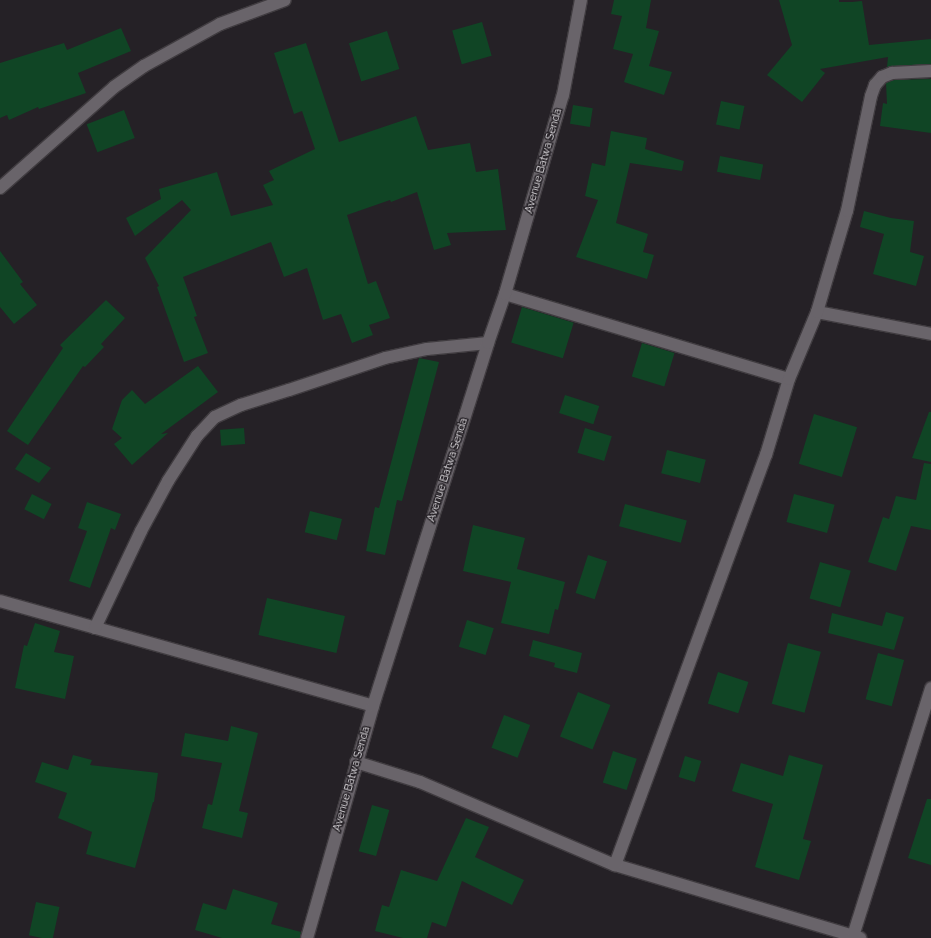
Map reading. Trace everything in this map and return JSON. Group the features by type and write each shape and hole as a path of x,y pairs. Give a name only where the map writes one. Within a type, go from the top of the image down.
{"street":[{"path":"0,188 114,87 139,70 220,24 285,0"},
{"name":"Avenue Batwa Senda","path":"306,938 373,706 488,343 505,294 563,95 581,0"},
{"path":"615,865 766,455 789,379 817,312 847,211 871,96 875,86 882,77 892,73 931,71"},
{"path":"505,294 789,379"},
{"path":"817,312 931,334"},
{"path":"95,628 141,531 164,488 196,436 215,417 241,405 385,358 427,349 488,343"},
{"path":"0,601 373,706"},
{"path":"356,762 420,782 615,865 856,937 931,688"}],"building":[{"path":"614,0 651,0 646,28 659,31 649,66 672,72 664,95 624,82 633,54 613,49 622,16 611,14"},
{"path":"779,0 839,0 839,2 862,1 869,45 931,39 931,64 887,67 888,57 820,69 825,73 802,102 767,75 792,45"},
{"path":"482,22 492,56 462,64 452,31"},
{"path":"121,28 131,51 78,73 86,93 39,109 38,107 9,120 7,115 0,118 0,63 64,43 67,50"},
{"path":"387,31 399,69 361,81 349,43"},
{"path":"306,43 339,142 416,116 428,150 470,143 476,172 498,169 506,230 447,233 451,245 434,250 417,192 391,202 390,200 347,215 368,284 376,281 390,318 369,325 373,335 352,343 341,314 323,320 307,268 284,277 271,242 183,277 197,316 194,317 208,353 184,362 157,287 159,286 145,258 191,210 182,200 135,236 126,218 161,199 159,189 217,172 231,216 273,205 263,185 274,180 269,171 315,149 302,111 294,114 274,53"},
{"path":"931,79 931,133 880,126 883,103 887,104 886,83 894,80"},
{"path":"721,101 744,106 739,129 716,124"},
{"path":"573,105 593,108 590,127 570,124"},
{"path":"124,110 135,138 97,152 87,124"},
{"path":"611,131 647,138 645,149 684,161 682,171 630,163 616,223 648,234 643,252 654,255 647,279 576,257 598,200 585,196 592,163 605,166"},
{"path":"720,156 763,164 760,180 717,172"},
{"path":"864,211 891,218 914,221 910,252 924,256 916,286 873,274 884,234 860,227"},
{"path":"0,251 23,282 20,284 37,305 14,324 0,307"},
{"path":"106,300 125,318 101,344 104,347 85,367 83,366 28,445 7,431 63,348 60,345"},
{"path":"522,307 574,323 563,358 511,342"},
{"path":"642,343 675,353 664,386 632,376"},
{"path":"419,358 439,362 402,501 397,500 385,555 366,551 375,507 379,508"},
{"path":"198,366 218,392 161,434 168,433 132,465 114,444 122,438 112,429 122,400 132,390 145,404"},
{"path":"565,395 599,406 593,424 559,413"},
{"path":"929,412 931,412 931,462 912,458"},
{"path":"814,414 857,427 842,477 799,464"},
{"path":"244,428 245,444 221,446 220,430"},
{"path":"585,428 612,436 604,461 577,453"},
{"path":"667,450 706,460 700,483 661,473"},
{"path":"26,453 51,468 39,483 15,469"},
{"path":"924,463 931,464 931,530 911,526 896,571 868,562 883,517 889,519 896,496 916,500"},
{"path":"32,494 52,504 44,519 24,509"},
{"path":"794,494 835,505 827,533 786,522"},
{"path":"87,502 121,514 115,530 111,528 90,588 69,581 87,531 78,528"},
{"path":"625,504 687,521 681,543 619,526"},
{"path":"310,511 342,519 337,540 305,532"},
{"path":"473,525 525,538 517,569 565,582 558,610 555,609 549,634 501,623 511,582 463,571"},
{"path":"588,555 607,561 595,599 576,593"},
{"path":"820,562 851,571 840,607 810,599"},
{"path":"267,598 345,616 336,653 258,635"},
{"path":"886,612 904,617 894,650 828,633 832,613 882,626"},
{"path":"467,620 494,628 486,655 459,647"},
{"path":"35,623 60,631 54,652 74,656 65,699 15,688 24,645 27,646"},
{"path":"533,640 582,653 577,673 554,667 555,663 529,656"},
{"path":"788,643 821,652 805,713 772,704"},
{"path":"878,653 904,660 892,706 866,699"},
{"path":"718,672 748,682 738,713 708,703"},
{"path":"578,692 610,705 592,750 560,737"},
{"path":"504,715 530,725 518,758 491,748"},
{"path":"231,726 258,733 239,811 248,813 242,838 202,828 208,804 212,805 222,763 181,756 185,733 228,741"},
{"path":"613,751 637,759 627,790 603,782"},
{"path":"73,755 92,760 90,765 158,773 154,802 135,868 86,854 92,832 58,818 67,793 35,782 42,762 68,770"},
{"path":"789,755 823,765 803,839 811,841 799,880 755,867 773,804 732,791 741,763 783,776"},
{"path":"685,756 701,761 695,782 679,777"},
{"path":"927,799 931,799 931,865 908,858"},
{"path":"372,805 389,810 376,856 359,851"},
{"path":"466,818 489,827 475,857 524,880 512,905 462,881 446,927 432,922 427,938 403,938 375,931 382,905 389,907 401,870 437,881"},
{"path":"233,889 278,903 271,924 301,932 300,938 222,938 195,930 203,903 226,910"},
{"path":"36,902 59,907 53,938 42,938 29,935"}]}
